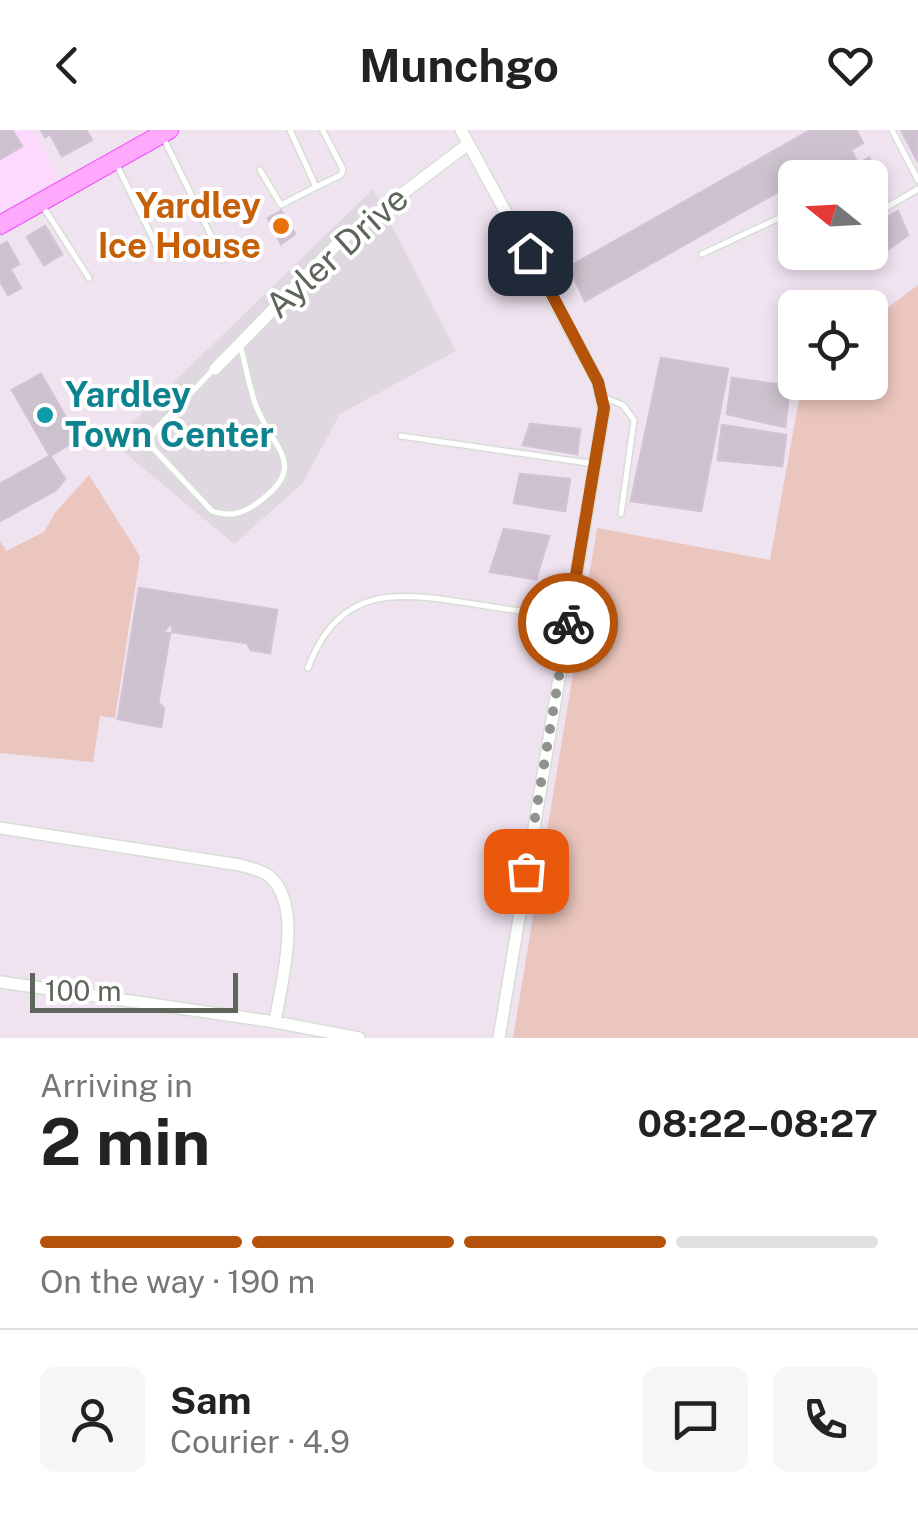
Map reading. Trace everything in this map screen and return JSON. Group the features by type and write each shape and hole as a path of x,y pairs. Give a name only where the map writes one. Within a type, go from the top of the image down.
{"main road":[{"path":"0,225 165,132"}],"street":[{"path":"461,130 564,318 602,396 604,408 499,1038"},
{"name":"Ayler Drive","path":"214,368 340,241 468,144"},
{"path":"0,828 240,865 268,874 284,892 288,914 275,1022"},
{"path":"0,982 360,1038"}],"lane":[{"path":"290,130 316,187"},
{"path":"892,130 918,180"},
{"path":"260,170 282,205 341,175 343,169 323,131"},
{"path":"165,132 224,260"},
{"path":"115,161 163,260"},
{"path":"888,206 918,189"},
{"path":"41,202 89,278"},
{"path":"702,254 778,219"},
{"path":"214,368 151,437 153,448 212,510 222,514 244,513 277,489 286,473 284,452 256,406 240,342"},
{"path":"602,396 623,405 634,420 621,514"},
{"path":"401,436 596,464"},
{"path":"308,668 326,631 339,617 360,603 384,596 435,597 569,618"}],"shaded area":[{"path":"0,130 33,130 58,180 0,212"},
{"path":"373,189 456,351 340,414 302,484 234,544 112,442"},
{"path":"918,285 918,1038 513,1038 597,528 770,560 799,400 888,400 888,308"},
{"path":"89,475 140,556 115,718 100,716 93,762 0,753 0,541 6,551 44,532 55,513"}],"building":[{"path":"0,130 12,130 22,146 0,159"},
{"path":"41,130 86,130 92,140 62,156 50,134 45,137"},
{"path":"57,130 86,130 92,140 62,156 50,134"},
{"path":"811,130 856,130 863,143 834,160 778,160 778,192 585,301 569,267"},
{"path":"901,130 918,130 918,162"},
{"path":"851,150 856,160 834,160"},
{"name":"Yardley Ice House","path":"281,211 295,234 281,244 268,218"},
{"path":"898,211 908,235 888,250 888,217"},
{"path":"45,226 62,254 44,265 27,237"},
{"path":"7,242 19,264 10,269 21,288 8,295 0,281 0,246"},
{"path":"661,358 728,369 701,511 631,501"},
{"name":"Yardley Town Center","path":"41,374 78,439 50,456 12,390"},
{"path":"732,378 778,384 778,400 788,400 785,427 727,414"},
{"path":"530,424 580,429 577,454 523,445"},
{"path":"722,425 786,435 782,466 718,460"},
{"name":"Yardley Town Center","path":"50,456 65,479 56,490 0,521 0,484"},
{"path":"520,474 570,479 565,511 514,503"},
{"path":"504,529 549,536 536,579 490,572"},
{"path":"139,588 277,610 270,653 251,650 247,643 172,632 173,626 169,625 164,632 170,633 158,703 164,708 161,727 118,719"}],"way so far":[{"path":"526,871 568,623"}],"place":[{"name":"Yardley Ice House","path":"281,226"},
{"name":"Yardley Town Center","path":"45,415"}],"route":[{"path":"530,253 598,382 604,408 568,623"}]}
